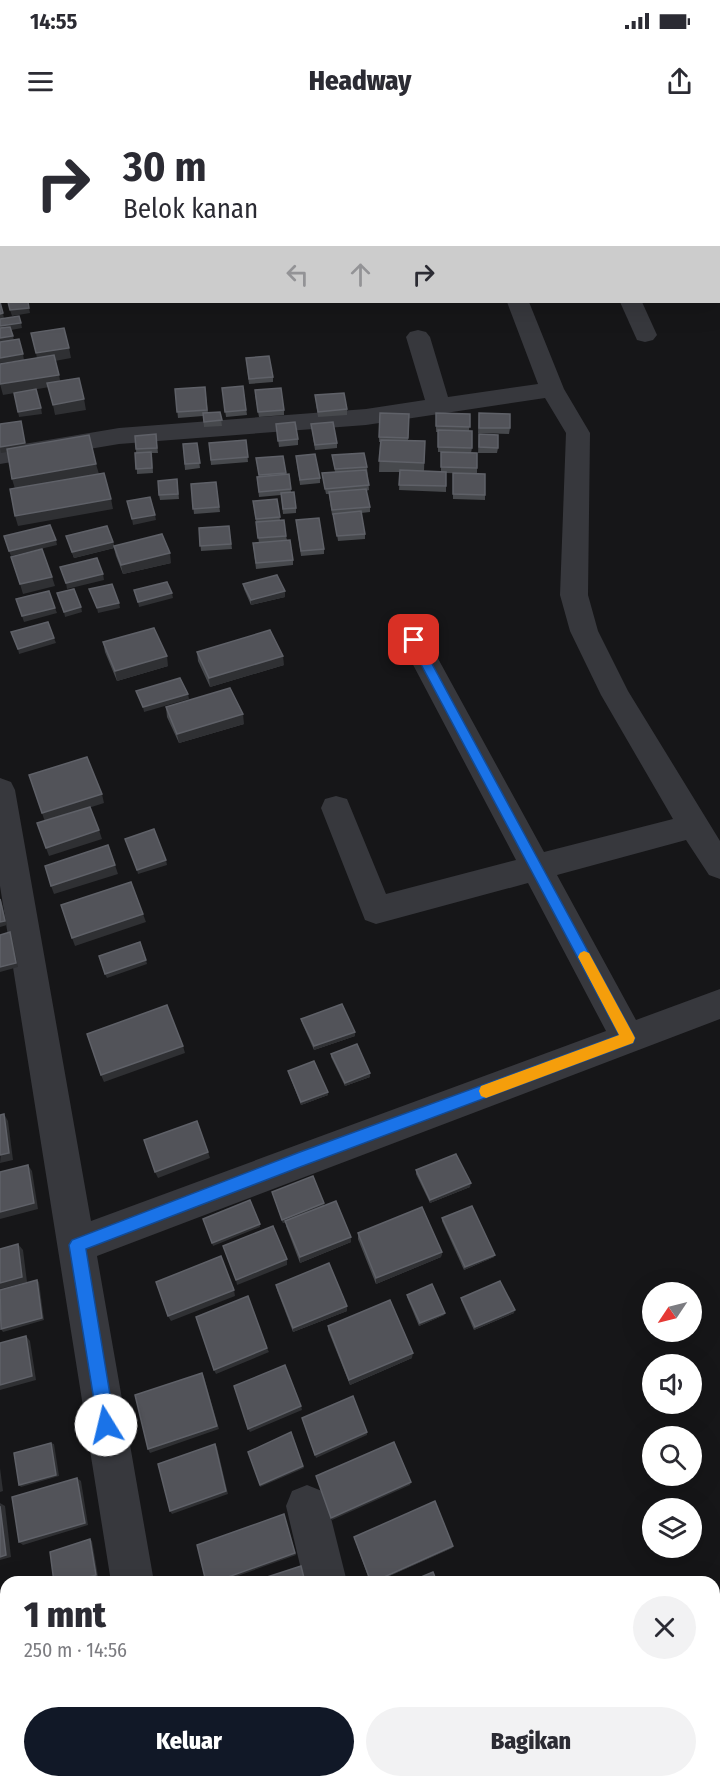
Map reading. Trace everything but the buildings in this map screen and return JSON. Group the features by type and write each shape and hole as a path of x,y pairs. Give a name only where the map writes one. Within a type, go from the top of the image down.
{"street":[{"path":"518,303 552,389 567,410 579,440 574,576 576,608 593,653 615,695 693,826 720,866"},
{"path":"631,303 645,336"},
{"path":"418,337 440,406"},
{"path":"0,456 129,435 366,417 552,389"},
{"path":"414,640 628,1038"},
{"path":"0,790 131,1576"},
{"path":"336,808 376,910 693,826"},
{"path":"77,1245 720,1004"},
{"path":"307,1506 324,1576"}],"slow traffic":[{"path":"486,1091 628,1038 584,957"}],"route":[{"path":"106,1425 77,1245 628,1038 414,640"}]}
